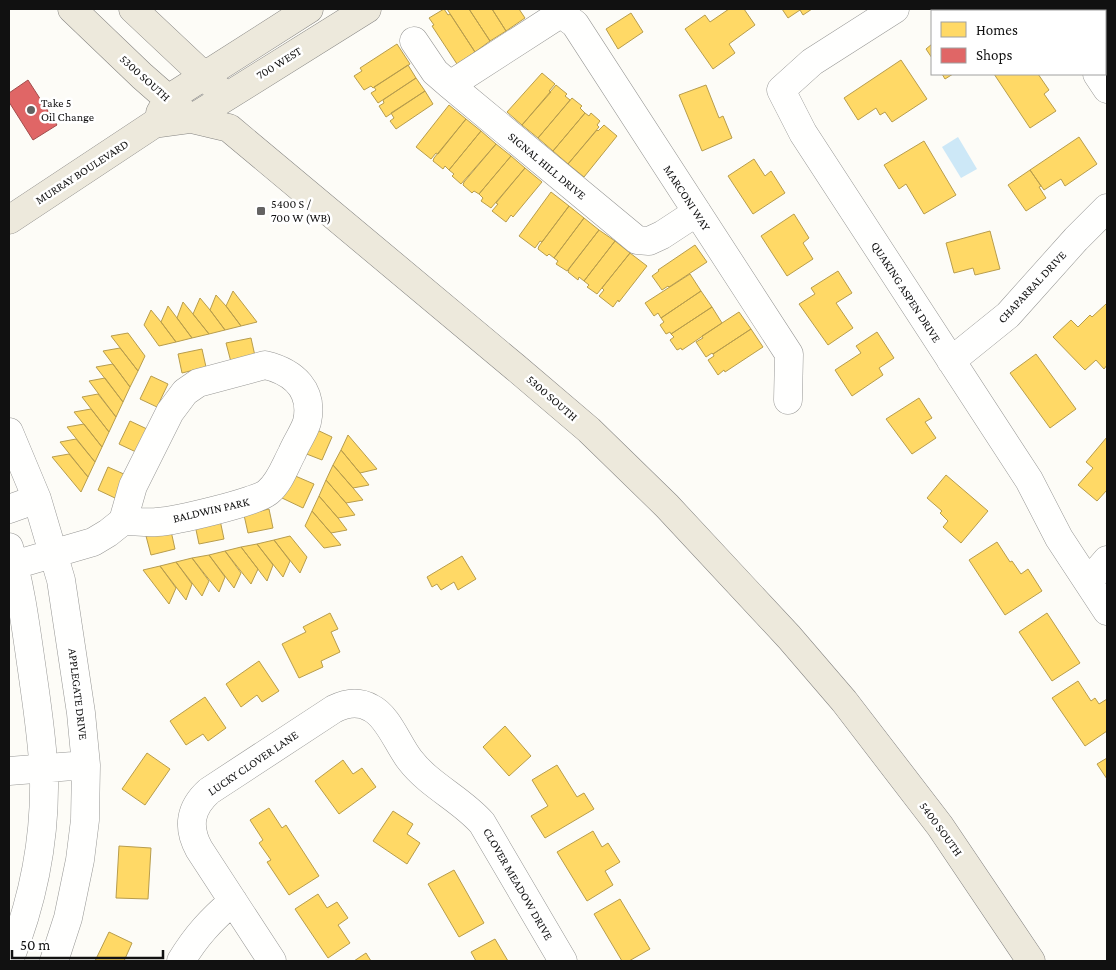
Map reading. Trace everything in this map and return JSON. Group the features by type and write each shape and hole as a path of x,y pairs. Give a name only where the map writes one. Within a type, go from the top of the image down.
{"main road":[{"name":"5300 SOUTH","path":"72,9 191,119 230,128 589,430 667,506 789,637 844,701"},
{"path":"133,9 225,97 230,128"},
{"path":"204,75 309,9"},
{"name":"700 WEST","path":"191,119 367,9"},
{"name":"MURRAY BOULEVARD","path":"154,124 168,99 204,75"},
{"name":"MURRAY BOULEVARD","path":"9,220 154,124 191,119"},
{"name":"5400 SOUTH","path":"844,701 940,826 1031,961"}],"street":[{"name":"QUAKING ASPEN DRIVE","path":"895,9 812,62 781,90 803,133 1029,480 1059,538 1107,611"},
{"path":"450,85 558,12"},
{"name":"MARCONI WAY","path":"558,12 575,24 789,354 788,400"},
{"name":"SIGNAL HILL DRIVE","path":"414,41 435,72 637,240 649,241 662,236 697,212"},
{"path":"1098,75 1107,89"},
{"name":"CHAPARRAL DRIVE","path":"951,361 1008,315 1107,208"},
{"name":"BALDWIN PARK","path":"265,365 279,369 292,376 303,388 308,403 306,422 279,480 268,493 252,501 158,522 123,521 133,486 170,412 185,392 198,383 265,365"},
{"name":"APPLEGATE DRIVE","path":"9,432 36,499 61,580 71,638 86,765 85,820 79,868 68,918 54,961"},
{"path":"9,510 36,499"},
{"path":"9,961 24,918 39,854 43,767 41,732 26,629 12,556 54,554 93,542 123,521"},
{"path":"1088,582 1107,560"},
{"name":"LUCKY CLOVER LANE","path":"272,961 199,849 192,833 192,816 198,802 209,791 334,709 353,703 366,706"},
{"name":"CLOVER MEADOW DRIVE","path":"366,706 377,712 382,718 403,752 418,769 435,785 467,808 482,823 562,961"},
{"path":"9,771 86,765"},
{"path":"181,961 209,922 232,901"}],"water":[{"path":"958,137 977,169 961,178 942,147"}],"building: Homes":[{"path":"444,9 448,15 450,14 475,52 457,64 432,26 434,25 429,18"},
{"path":"447,9 469,9 490,41 475,52"},
{"path":"469,9 492,9 506,31 490,41"},
{"path":"492,9 519,9 525,18 506,31"},
{"path":"729,9 744,9 755,25 729,44 735,53 713,69 685,29 705,15 710,22"},
{"path":"782,9 812,9 803,15 800,10 788,18"},
{"path":"631,13 643,32 618,49 606,29"},
{"path":"397,44 410,64 373,88 371,86 364,90 354,76 362,71 360,68"},
{"path":"931,45 931,56 926,49"},
{"path":"901,60 927,99 892,122 885,112 880,115 876,108 858,120 844,98"},
{"path":"408,65 416,78 378,103 371,93 376,90 374,87"},
{"path":"542,73 555,84 549,91 551,92 522,125 507,112"},
{"path":"943,75 951,75 945,79"},
{"path":"995,75 1039,75 1049,90 1044,94 1056,111 1030,128"},
{"path":"416,78 425,91 386,117 379,106 384,103 383,100"},
{"path":"556,85 567,94 565,96 570,100 538,138 522,125"},
{"path":"706,85 719,118 723,116 732,138 702,151 679,95"},
{"path":"425,91 433,104 396,129 390,121 394,118 391,113"},
{"path":"572,98 582,106 580,108 585,113 553,151 538,138"},
{"path":"449,105 466,119 438,154 436,153 431,159 416,147"},
{"path":"585,113 589,116 591,113 600,121 597,125 599,127 568,164 553,151"},
{"path":"466,119 481,131 449,170 445,166 443,169 433,161 434,158"},
{"path":"604,125 617,136 584,177 568,164 597,130"},
{"path":"481,131 496,144 461,184 452,176 454,174 449,170"},
{"path":"1079,137 1097,164 1065,186 1061,179 1044,190 1030,170"},
{"path":"924,141 956,195 924,214 906,184 899,189 884,165"},
{"path":"496,144 511,156 479,194 474,191 472,193 463,185 464,182"},
{"path":"511,156 525,168 491,208 481,201 483,198 479,194"},
{"path":"754,159 765,176 771,171 785,193 753,214 728,176"},
{"path":"525,168 542,182 513,217 511,215 506,222 492,211 498,204 496,203"},
{"path":"1030,170 1041,186 1039,187 1046,198 1026,211 1008,185"},
{"path":"551,192 569,206 542,242 540,241 535,248 519,236"},
{"path":"569,206 584,218 554,258 549,254 547,256 538,249 539,246"},
{"path":"794,214 809,238 803,243 813,259 787,276 761,236"},
{"path":"584,218 599,230 567,271 556,264 558,261 554,258"},
{"path":"599,230 615,241 584,281 579,277 578,280 568,272 569,269"},
{"path":"990,231 1000,269 975,275 973,268 954,273 946,243"},
{"path":"615,241 630,253 597,294 587,287 589,285 584,281"},
{"path":"695,245 707,262 662,290 652,276"},
{"path":"630,253 647,266 613,307 599,296 604,290 602,288"},
{"path":"838,271 852,293 836,303 853,328 828,345 799,304 815,294 811,288"},
{"path":"690,274 701,291 661,318 658,313 654,316 645,303"},
{"path":"233,291 257,322 241,326 226,306"},
{"path":"701,291 712,307 671,334 670,332 666,334 660,325 664,322 661,318"},
{"path":"216,295 241,326 225,330 210,310"},
{"path":"200,298 225,330 209,334 193,314"},
{"path":"183,302 209,334 192,338 177,318"},
{"path":"1106,304 1107,365 1104,369 1096,360 1085,370 1053,337 1071,320 1078,327 1090,315 1092,317"},
{"path":"168,306 192,338 176,342 161,322"},
{"path":"712,307 722,323 682,350 681,348 677,350 670,340 674,337 671,334"},
{"path":"151,310 176,342 159,346 144,325"},
{"path":"739,312 751,329 706,357 696,342"},
{"path":"751,329 763,347 718,375 708,360 714,356 713,354"},
{"path":"877,332 894,358 879,368 883,375 852,396 835,370 861,353 856,346"},
{"path":"128,333 145,356 138,371 111,336"},
{"path":"251,338 255,356 231,362 226,343"},
{"path":"120,348 138,371 130,387 103,351"},
{"path":"202,349 206,367 182,373 178,354"},
{"path":"1036,354 1076,409 1050,428 1010,373"},
{"path":"113,364 130,387 123,402 96,367"},
{"path":"151,376 168,384 157,407 140,399"},
{"path":"105,378 123,402 116,417 89,381"},
{"path":"98,394 116,417 109,432 82,397"},
{"path":"919,398 932,418 925,422 936,438 912,454 886,419"},
{"path":"91,409 109,432 102,447 74,412"},
{"path":"130,421 147,429 136,452 119,444"},
{"path":"84,424 102,447 95,462 67,427"},
{"path":"315,429 332,437 322,460 304,453"},
{"path":"348,435 377,469 360,473 341,450"},
{"path":"1107,437 1107,490 1097,501 1078,485 1093,468 1086,462"},
{"path":"76,439 95,462 88,477 60,442"},
{"path":"341,450 369,485 353,488 333,465"},
{"path":"69,454 88,477 81,492 52,457"},
{"path":"333,465 363,500 346,503 326,480"},
{"path":"108,467 126,475 115,498 98,490"},
{"path":"293,475 314,484 303,508 282,498"},
{"path":"946,475 988,511 961,543 943,527 948,521 940,513 942,511 927,498"},
{"path":"326,480 355,515 338,518 319,496"},
{"path":"319,496 347,530 331,533 312,511"},
{"path":"269,509 273,528 248,533 244,515"},
{"path":"312,511 341,545 324,548 305,526"},
{"path":"220,520 224,539 199,544 195,525"},
{"path":"171,531 175,549 151,555 146,536"},
{"path":"290,536 307,557 300,573 274,540"},
{"path":"274,540 290,561 283,577 257,544"},
{"path":"997,542 1010,562 1012,561 1021,574 1028,569 1042,591 1005,615 969,560"},
{"path":"257,544 273,565 267,581 241,547"},
{"path":"241,547 258,569 251,584 225,551"},
{"path":"225,551 241,573 234,588 209,555"},
{"path":"209,555 225,577 219,592 192,558"},
{"path":"462,556 476,579 458,590 454,582 441,590 437,584 432,587 427,577"},
{"path":"192,558 209,581 202,596 176,562"},
{"path":"176,562 192,584 186,600 160,566"},
{"path":"160,566 176,588 169,604 143,570"},
{"path":"330,613 338,629 331,632 340,652 321,661 323,667 299,678 282,644 306,632 303,627"},
{"path":"1047,613 1080,663 1052,681 1019,632"},
{"path":"259,661 279,691 262,702 257,695 241,707 226,684"},
{"path":"1078,681 1091,701 1095,698 1099,704 1107,699 1107,731 1085,746 1052,698"},
{"path":"205,697 226,728 208,741 203,734 186,745 170,721"},
{"path":"505,726 531,756 509,776 483,747"},
{"path":"147,753 170,769 145,805 122,789"},
{"path":"1107,758 1107,779 1097,764"},
{"path":"343,760 353,774 362,768 376,787 339,814 315,781"},
{"path":"557,765 577,797 584,793 594,809 545,838 531,816 548,806 532,780"},
{"path":"269,808 282,828 286,825 319,876 289,895 267,862 271,860 259,843 263,840 250,820"},
{"path":"393,811 413,824 407,834 420,843 407,864 373,841"},
{"path":"593,831 602,847 608,843 620,862 605,871 613,885 587,901 557,852"},
{"path":"119,846 151,848 148,899 116,898"},
{"path":"454,870 484,923 459,937 428,884"},
{"path":"318,894 327,908 337,902 348,918 338,925 350,943 328,958 295,909"},
{"path":"620,899 650,949 629,961 622,961 594,914"},
{"path":"109,932 132,943 124,961 95,961"},
{"path":"495,939 508,961 476,961 471,952"},
{"path":"366,953 371,961 354,961"}],"building: Shops":[{"name":"Take 5 Oil Change","path":"28,80 57,125 33,140 9,102 9,93"}],"place":[{"name":"Take 5 Oil Change","path":"31,110"},
{"name":"5400 S / 700 W (WB)","path":"261,211"}]}
